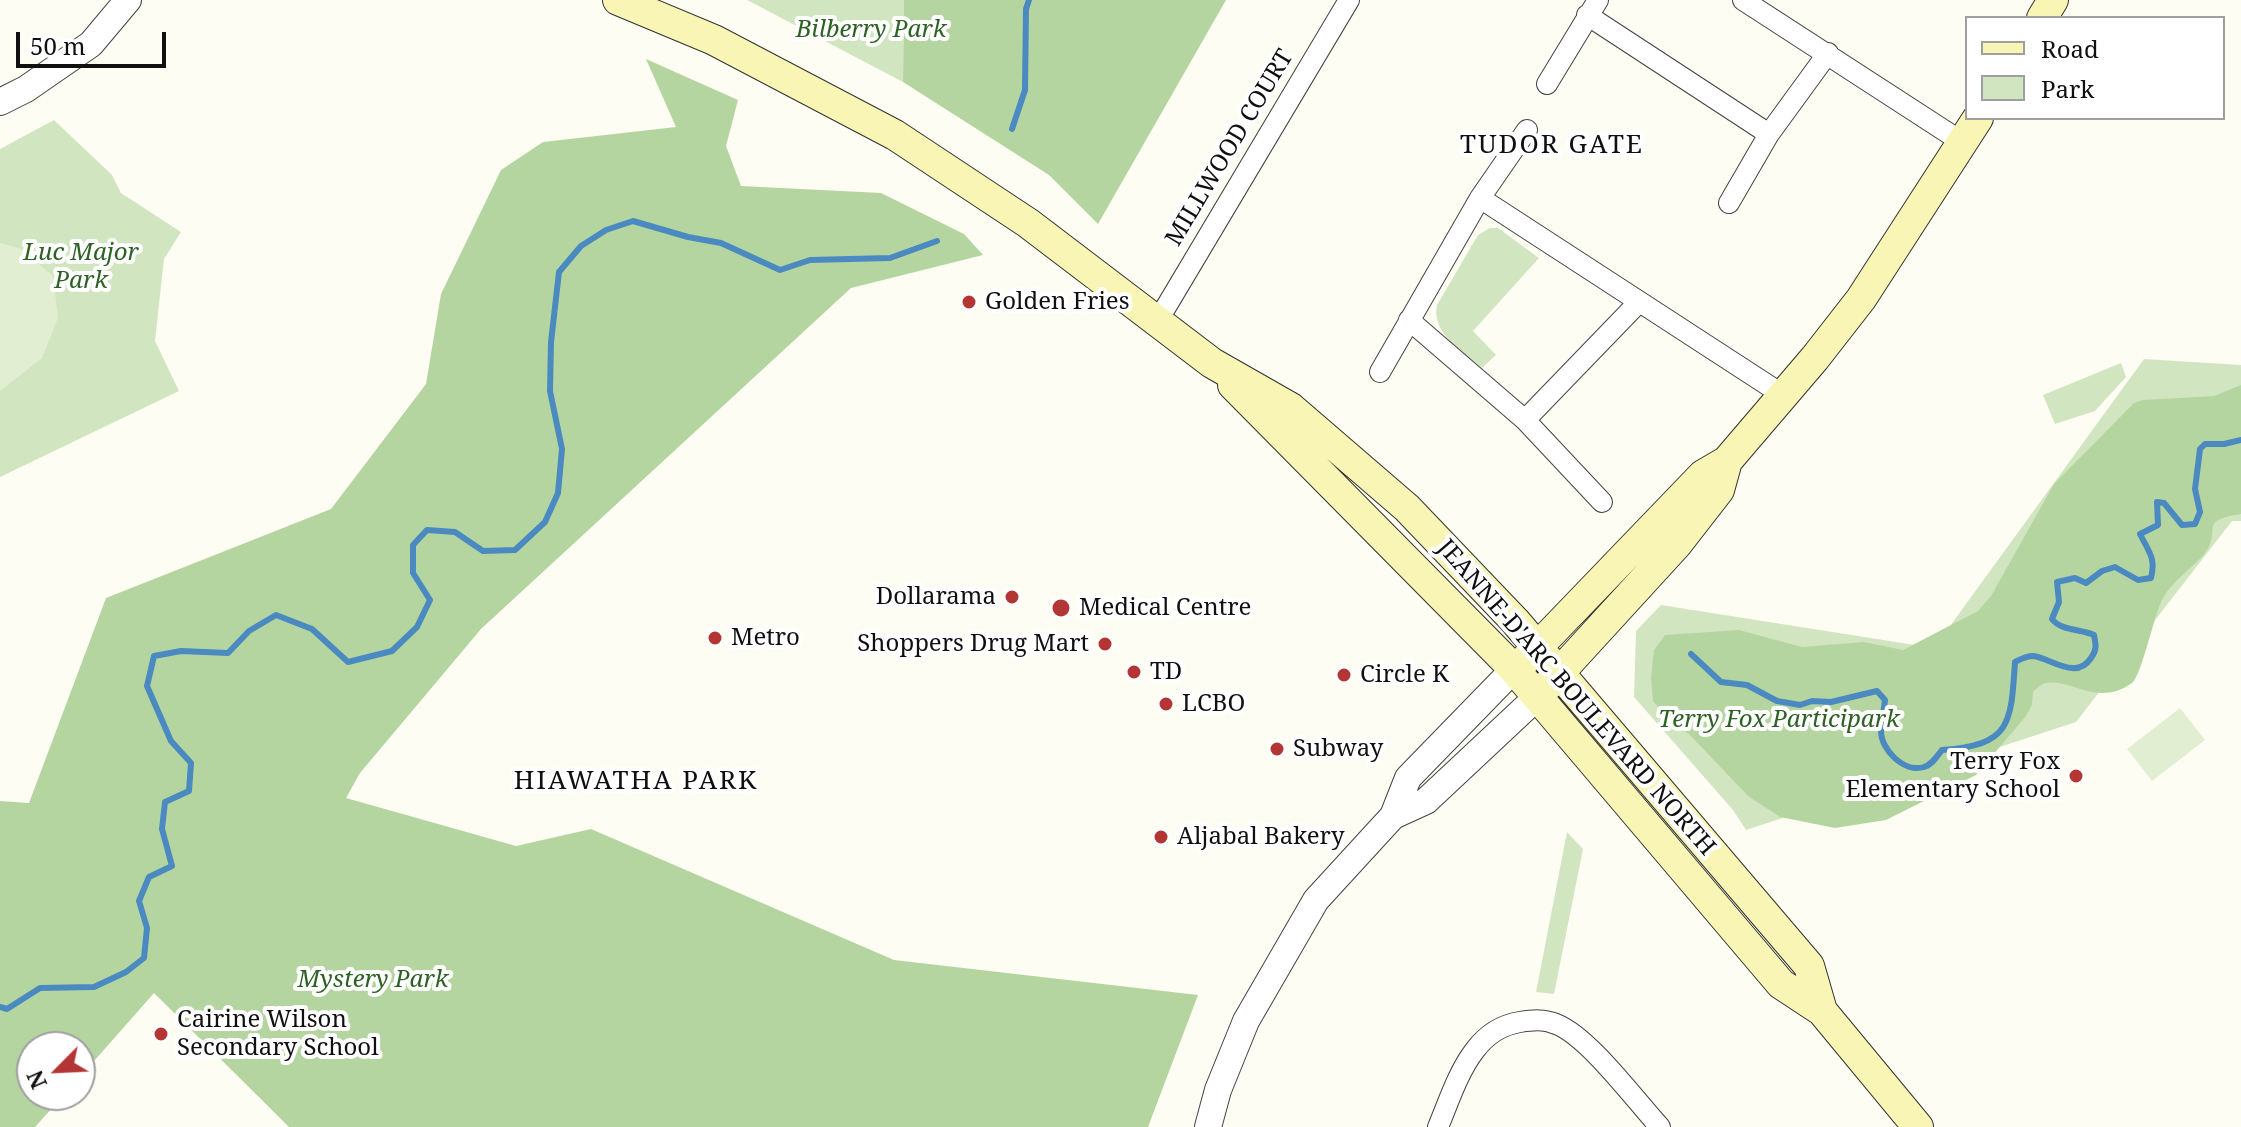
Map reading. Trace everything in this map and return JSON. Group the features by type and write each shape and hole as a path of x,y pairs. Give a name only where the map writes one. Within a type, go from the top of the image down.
{"main road":[{"name":"JEANNE-D'ARC BOULEVARD NORTH","path":"618,0 714,40 895,135 1028,223 1212,363 1291,408 1407,508 1539,647 1809,966 1822,1011"},
{"path":"1514,669 1539,647 1703,475 1727,461 1783,395 1861,299 1970,130"},
{"name":"JEANNE-D'ARC BOULEVARD NORTH","path":"1212,363 1273,429 1514,669 1781,984 1822,1011 1918,1127"},
{"path":"1537,697 1677,544 1719,490 1727,461"}],"street":[{"path":"0,102 26,89 91,44 128,0"},
{"name":"MILLWOOD COURT","path":"1157,322 1349,0"},
{"path":"1743,0 1828,53 1970,130"},
{"path":"1547,84 1592,8 1769,134"},
{"path":"1729,203 1769,134 1828,53"},
{"path":"1380,372 1480,198 1527,130"},
{"path":"1480,198 1783,395"},
{"path":"1525,420 1639,302"},
{"path":"1409,320 1525,420 1602,502"},
{"path":"1208,1127 1218,1090 1246,1021 1291,940 1328,885 1393,816 1408,778 1514,669"},
{"path":"1393,816 1426,801 1537,697"},
{"path":"1438,1127 1462,1072 1490,1032 1513,1023 1536,1019 1557,1024 1579,1038 1660,1127"}],"green space":[{"name":"Bilberry Park","path":"747,0 904,0 903,82"},
{"path":"904,0 1226,0 1098,224 1049,175 903,82"},
{"name":"Mystery Park","path":"646,59 738,100 726,146 741,186 881,193 964,234 983,255 851,288 481,629 360,773 346,798 516,846 591,829 894,960 1198,995 1148,1127 289,1127 154,993 96,1059 96,1031 16,1031 16,1111 50,1111 35,1127 0,1127 0,801 29,803 106,598 331,509 426,384 441,294 501,170 543,142 676,127"},
{"name":"Luc Major Park","path":"54,120 112,175 121,193 181,232 164,259 155,341 179,391 0,477 0,149"},
{"path":"1490,228 1498,228 1539,258 1473,331 1496,355 1482,368 1450,341 1436,315 1437,305 1478,235"},
{"path":"0,243 21,249 53,276 58,318 42,358 0,391"},
{"name":"Terry Fox Participark","path":"2144,359 2241,365 2241,521 2232,521 2076,722 1746,830 1733,810 1634,697 1636,631 1661,605 1934,648"},
{"path":"2121,363 2126,377 2095,411 2055,424 2043,395"},
{"name":"Terry Fox Participark","path":"2241,385 2241,514 2215,523 2205,553 2163,598 2136,678 2119,690 2106,693 2053,682 2042,685 2033,692 2032,705 2026,716 1976,775 1886,820 1835,828 1780,817 1748,796 1653,701 1651,678 1654,650 1665,635 1739,630 1802,647 1864,642 1903,650 1978,611 1991,596 2054,484 2134,403 2214,396"},
{"path":"2180,708 2205,740 2152,781 2127,749"},
{"path":"1567,832 1583,849 1554,994 1536,992"}],"waterway":[{"path":"1012,129 1025,90 1026,9 1029,0"},
{"path":"0,1007 7,1009 40,988 94,987 126,972 144,958 147,928 139,901 149,877 172,866 162,829 165,802 189,791 191,763 171,741 147,686 154,656 181,651 228,653 249,631 276,615 312,629 348,662 392,651 417,627 430,600 413,573 413,545 427,530 455,532 483,551 515,550 545,522 558,493 562,449 550,391 551,342 559,272 581,246 606,230 633,221 721,243 780,270 810,260 890,258 937,241"},
{"path":"1691,654 1721,682 1747,685 1777,701 1800,705 1812,701 1831,702 1877,691 1885,700 1881,731 1889,752 1909,767 1927,766 1942,750 1982,743 2003,727 2012,701 2015,662 2033,656 2071,668 2085,665 2095,650 2094,635 2066,628 2052,619 2059,602 2057,582 2075,578 2086,583 2102,571 2115,567 2138,580 2151,578 2152,560 2140,534 2158,525 2157,502 2164,503 2182,525 2195,524 2200,512 2195,489 2200,449 2205,444 2241,440"}],"place":[{"name":"Golden Fries","path":"969,302"},
{"name":"Dollarama","path":"1012,597"},
{"name":"Medical Centre","path":"1061,608"},
{"name":"Metro","path":"715,638"},
{"name":"Shoppers Drug Mart","path":"1105,644"},
{"name":"TD","path":"1134,672"},
{"name":"Circle K","path":"1344,675"},
{"name":"LCBO","path":"1166,704"},
{"name":"Subway","path":"1277,749"},
{"name":"Terry Fox Elementary School","path":"2076,776"},
{"name":"Aljabal Bakery","path":"1161,837"},
{"name":"Cairine Wilson Secondary School","path":"161,1034"}],"district":[{"name":"TUDOR GATE","path":"1552,146"},
{"name":"HIAWATHA PARK","path":"636,782"}]}
